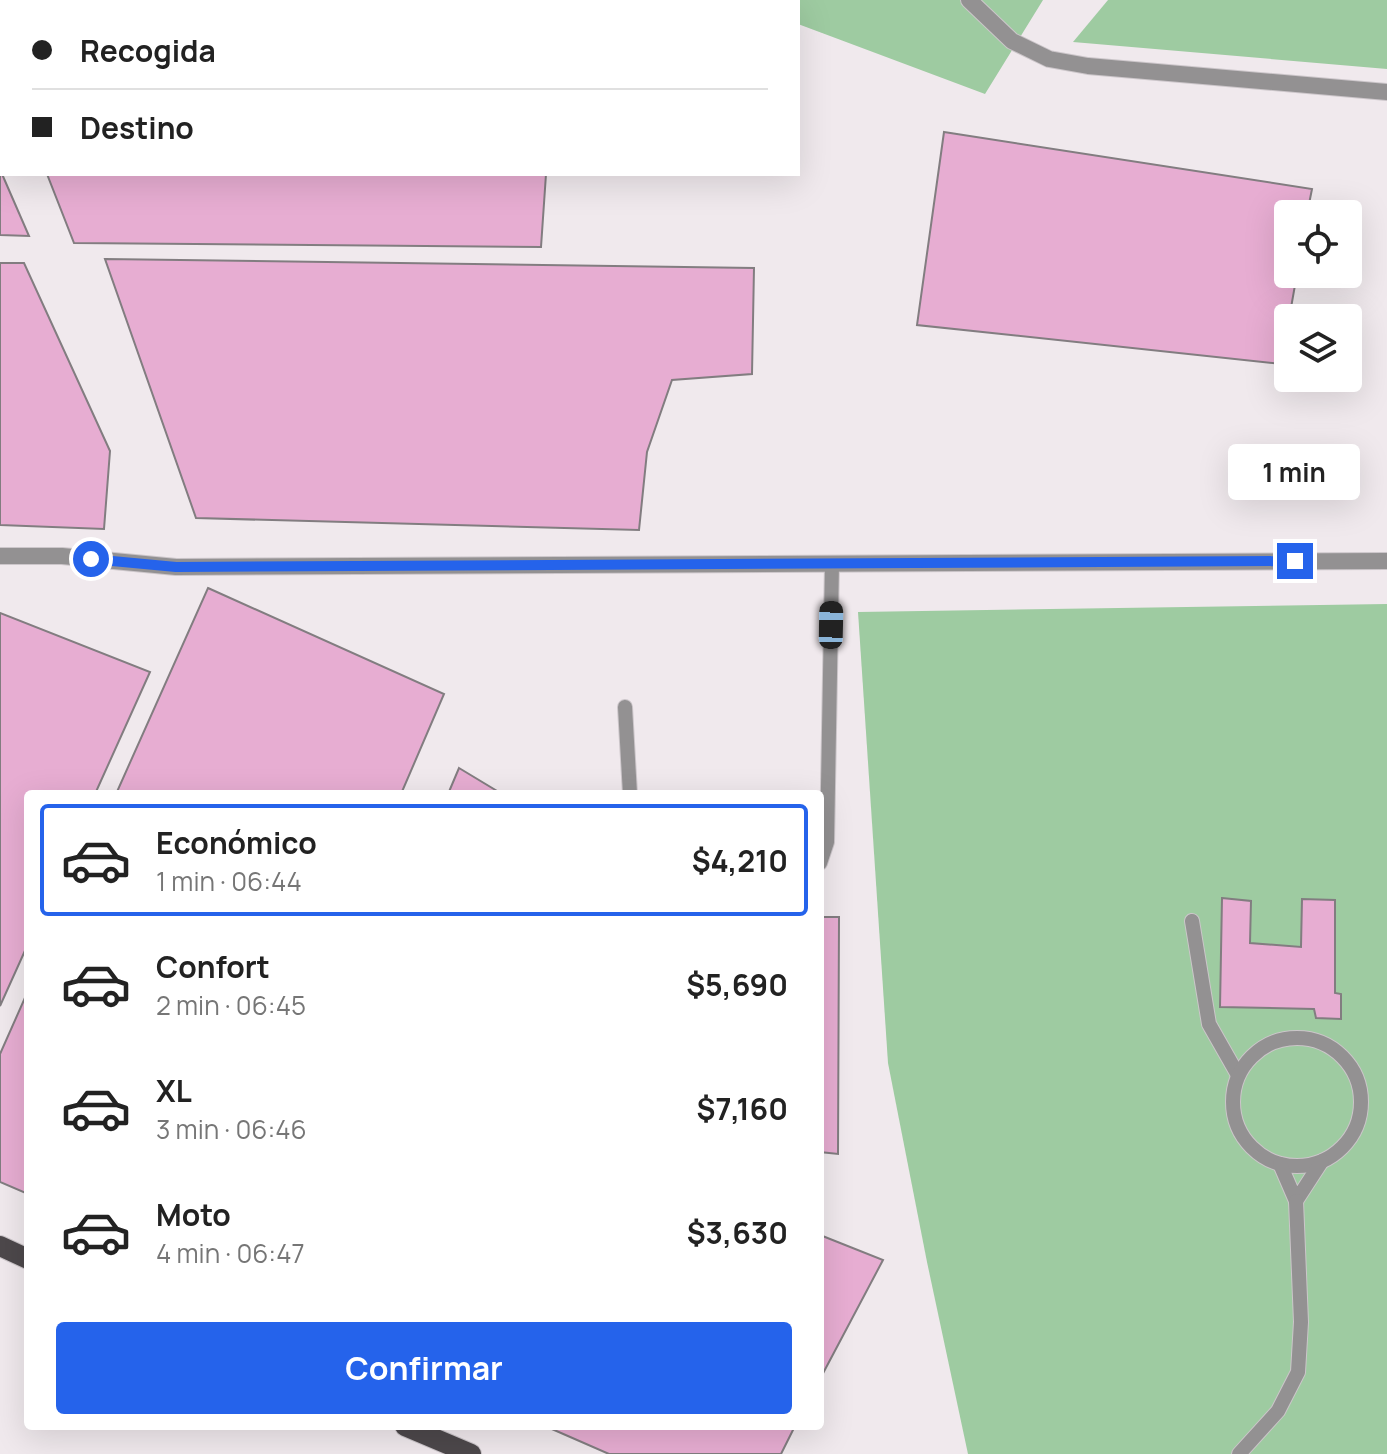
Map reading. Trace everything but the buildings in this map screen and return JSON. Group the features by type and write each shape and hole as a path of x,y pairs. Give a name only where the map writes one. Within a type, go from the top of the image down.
{"main road":[{"path":"0,1246 24,1257"},
{"path":"414,1430 471,1454"}],"street":[{"path":"969,0 1012,41 1049,59 1088,66 1387,92"},
{"path":"0,556 62,556 176,567 1387,561"}],"lane":[{"path":"824,851 827,842 832,563"},
{"path":"625,707 630,790"},
{"path":"1192,921 1209,1024 1238,1075"},
{"path":"1291,1037 1312,1039 1331,1046 1346,1059 1357,1076 1362,1096 1360,1116 1353,1135 1340,1151 1322,1161 1302,1166 1280,1164 1259,1155 1244,1139 1234,1119 1233,1097 1238,1075 1251,1056 1269,1044 1291,1037"},
{"path":"1296,1201 1322,1161"},
{"path":"1239,1454 1278,1411 1298,1372 1301,1322 1296,1201 1280,1164"}],"green space":[{"path":"800,0 1043,0 985,94 800,25"},
{"path":"1108,0 1387,0 1387,69 1073,42"},
{"path":"1387,604 1387,1454 968,1454 888,1063 858,612"}],"route":[{"path":"91,559 176,567 1295,561"}]}
